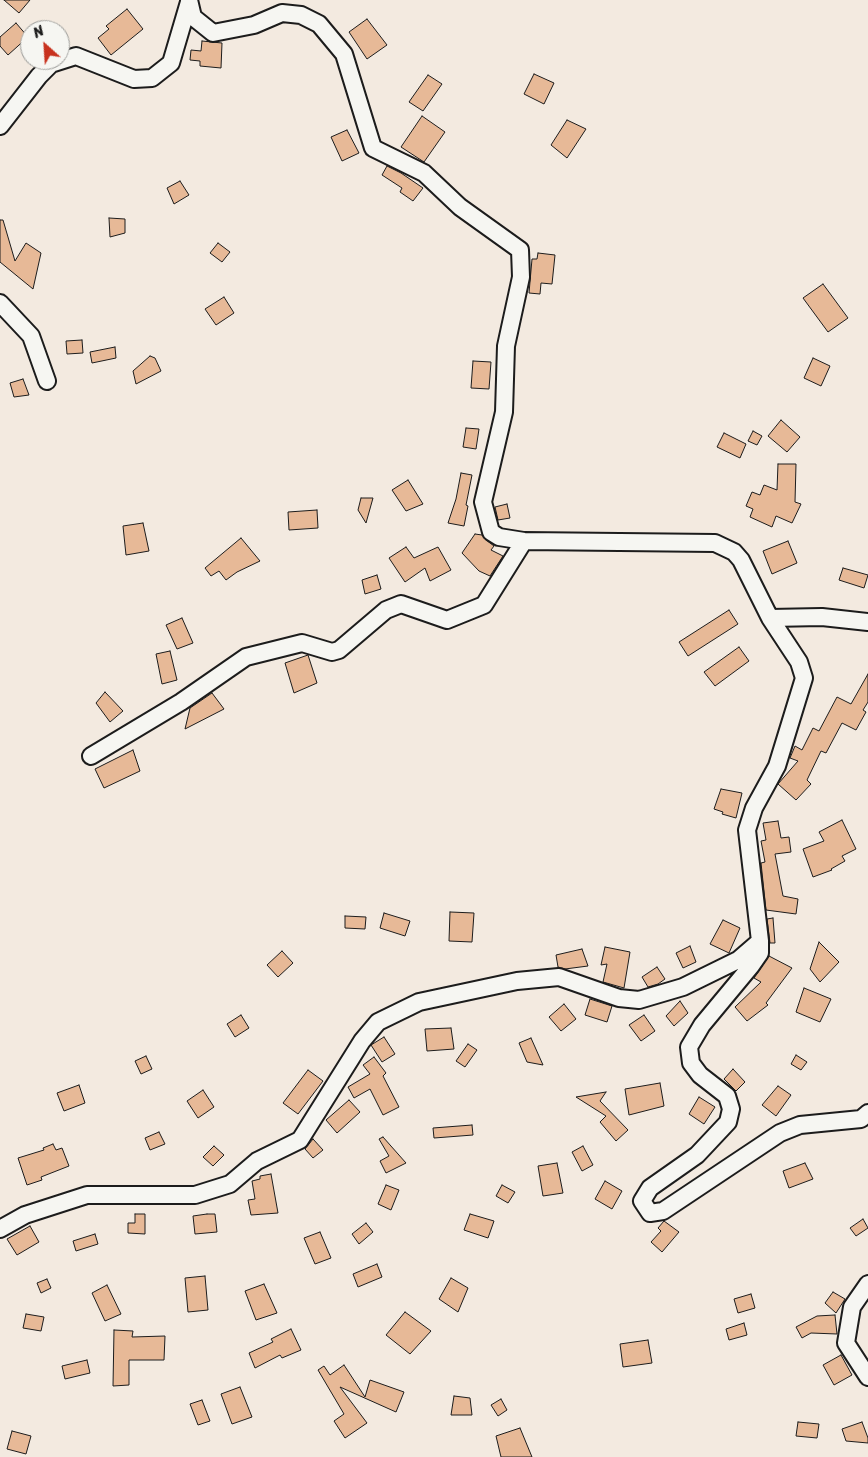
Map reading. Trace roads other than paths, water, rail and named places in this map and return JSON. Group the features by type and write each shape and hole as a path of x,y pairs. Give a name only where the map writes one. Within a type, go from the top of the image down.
{"street":[{"path":"0,126 38,76 51,64 76,56 134,79 152,78 171,63 189,1"},
{"path":"189,1 192,17 213,33 254,25 282,13 301,15 319,24 344,54 373,148 424,173 460,207 520,250 521,277 506,346 504,412 484,502 490,532 499,538 524,541 715,543 734,552 741,560 770,618 800,662 804,678 777,766 754,808 747,830 760,953 702,1025 689,1048 692,1063 700,1075 726,1096 731,1109 728,1122 696,1155 650,1188 642,1201 650,1213 663,1211 780,1133 800,1125 861,1119 868,1113"},
{"path":"0,303 31,336 47,381"},
{"path":"91,756 181,702 246,657 302,643 332,652 339,650 386,610 401,604 447,620 484,605 524,541"},
{"path":"770,618 822,617 868,622"},
{"path":"0,1229 25,1215 87,1195 195,1195 230,1184 257,1161 300,1140 362,1041 378,1022 419,1002 517,981 559,977 619,998 639,1000 683,987 738,960 760,941"},
{"path":"868,1284 852,1308 846,1343 868,1377"}]}
